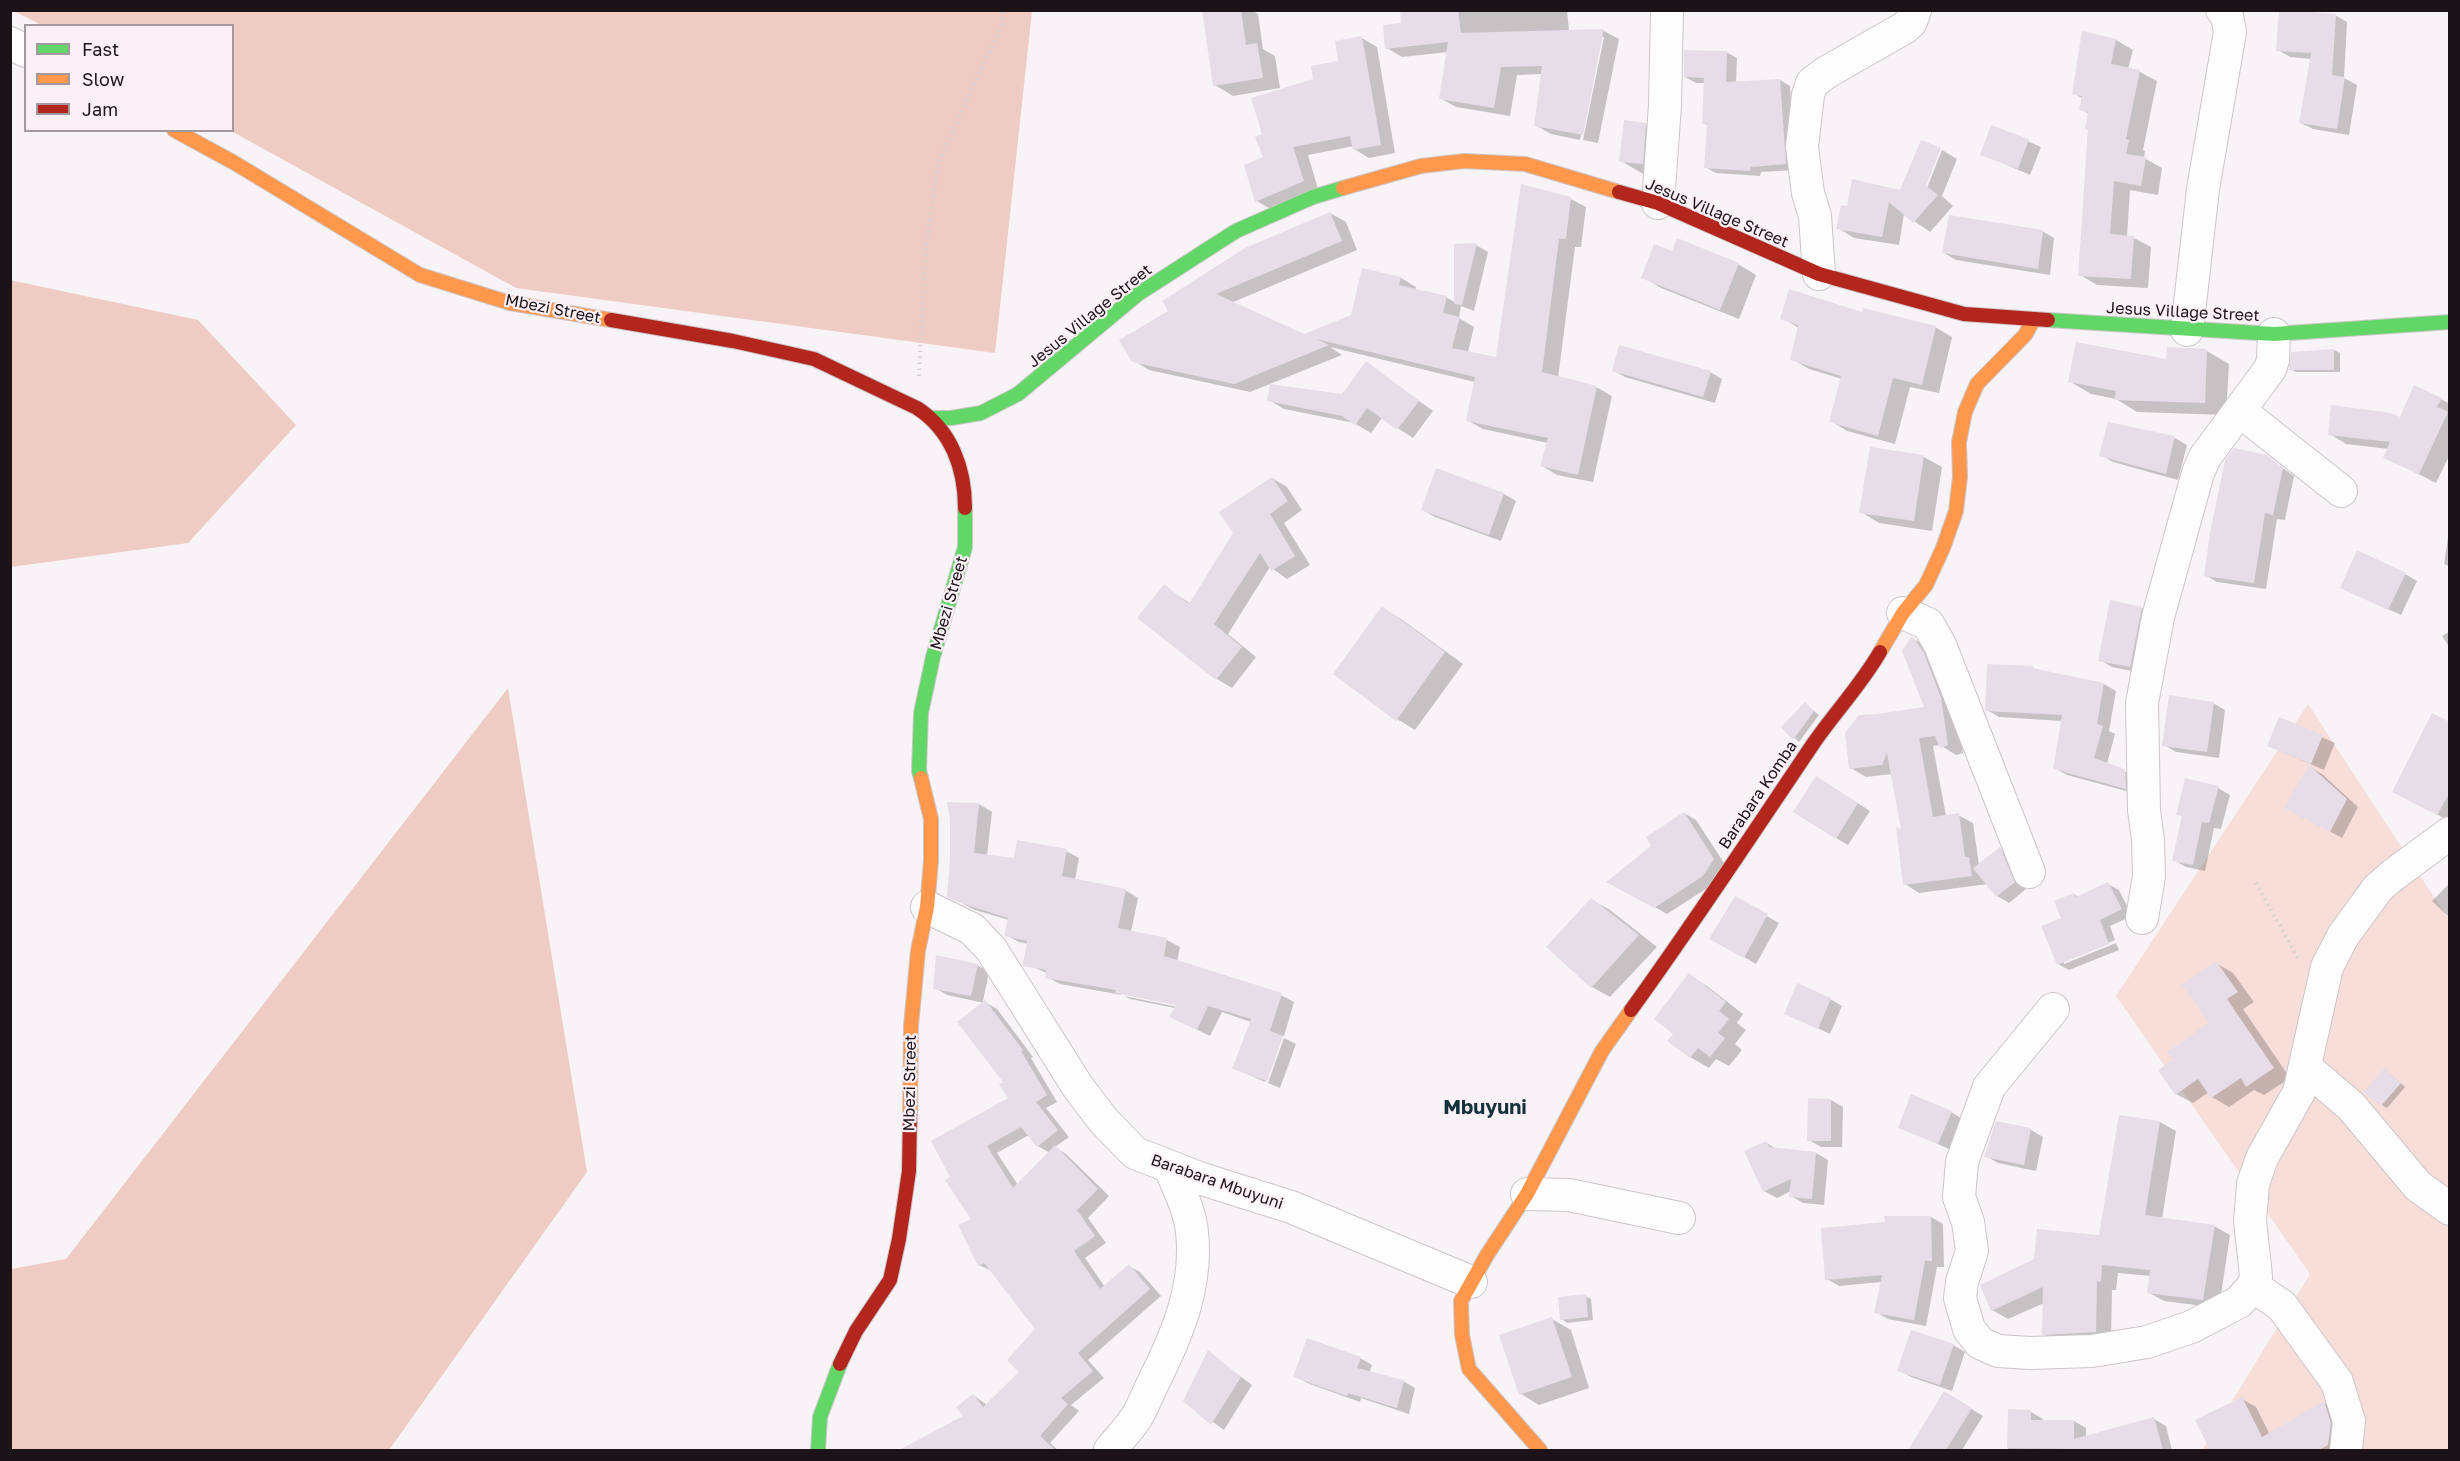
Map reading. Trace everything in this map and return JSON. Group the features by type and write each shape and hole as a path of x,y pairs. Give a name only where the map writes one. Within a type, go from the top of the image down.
{"street":[{"path":"1659,203 1665,105 1667,10"},
{"path":"1819,274 1815,216 1808,193 1802,147 1812,83 1904,28 1911,22 1914,10"},
{"path":"2187,330 2203,189 2230,32 2227,16 2222,10"},
{"path":"10,43 24,50"},
{"name":"Mbezi Street","path":"178,132 420,274 510,303 734,341 814,358 917,408 932,418 953,446 965,496 965,547 933,657 921,713 920,771 931,819 927,907 918,951 911,1026 909,1171 890,1280 856,1332 833,1378 820,1417 818,1450"},
{"name":"Jesus Village Street","path":"932,418 951,418 981,413 1018,394 1138,294 1236,231 1313,196 1421,165 1464,161 1525,164 1659,203 1819,274 1964,314 2274,334 2450,322"},
{"name":"Barabara Komba","path":"1540,1450 1469,1368 1462,1335 1461,1301 1527,1194 1602,1051 1694,923 1815,741 1866,676 1903,613 1926,585 1943,548 1956,511 1960,477 1959,442 1965,412 1977,384 2025,335 2034,319"},
{"path":"2142,918 2149,876 2143,799 2142,703 2149,659 2172,562 2198,472 2205,456 2270,369 2273,360 2274,334"},
{"path":"2240,411 2341,491"},
{"path":"1903,613 1928,624 1940,645 2029,872"},
{"path":"2054,1009 1989,1087 1962,1162 1959,1197 1968,1222 1972,1251 1962,1282 1960,1298 1969,1329 1980,1343 1998,1351 2031,1353 2092,1351 2147,1342 2191,1328 2239,1302 2253,1286 2256,1277 2250,1221 2253,1184 2262,1158 2299,1092 2327,968 2343,936 2379,888 2450,833"},
{"name":"Barabara Mbuyuni","path":"927,907 972,929 991,949 1054,1052 1103,1120 1135,1153 1291,1208 1471,1282"},
{"path":"2305,1067 2351,1106 2418,1186 2450,1209"},
{"path":"1110,1450 1136,1418 1164,1361 1182,1320 1191,1283 1192,1231 1170,1167"},
{"path":"1527,1194 1569,1195 1679,1218"},
{"path":"2253,1286 2282,1306 2337,1382 2349,1421 2346,1450"}],"path":[{"path":"917,408 926,256 938,163 1002,25 1002,10"},
{"path":"2256,883 2299,961"}],"shaded area":[{"path":"14,11 1032,11 995,353 516,288 233,132 234,24 39,24"},
{"path":"10,280 198,320 296,425 188,543 11,567"},
{"path":"508,688 587,1172 389,1450 11,1450 11,1269 66,1259"},
{"path":"2308,704 2449,920 2449,1450 2202,1450 2310,1274 2116,996"}],"building":[{"path":"1202,10 1241,10 1246,45 1257,43 1263,78 1213,86"},
{"path":"1400,10 1458,10 1461,33 1604,29 1583,135 1534,126 1542,66 1501,67 1494,108 1439,99 1448,42 1385,49 1383,25 1401,23"},
{"path":"2279,10 2336,14 2332,75 2345,77 2337,129 2299,123 2311,53 2276,51"},
{"path":"2082,31 2116,39 2111,64 2140,70 2126,139 2129,140 2126,154 2146,157 2141,186 2114,181 2110,234 2134,236 2131,279 2078,276 2088,130 2085,129 2088,112 2079,110 2082,96 2072,94"},
{"path":"1362,36 1381,145 1353,150 1350,136 1293,147 1304,181 1255,202 1244,165 1263,157 1255,137 1262,134 1251,98 1313,79 1311,66 1338,61 1335,41"},
{"path":"1684,50 1727,51 1726,82 1780,79 1786,164 1751,167 1750,171 1704,168 1707,124 1702,124 1704,78 1684,77"},
{"path":"1624,120 1646,123 1643,164 1619,162"},
{"path":"1991,125 2029,139 2018,169 1980,155"},
{"path":"1921,140 1941,148 1926,186 1938,195 1913,223 1889,202 1882,237 1836,229 1841,205 1847,206 1852,179 1900,190"},
{"path":"1521,184 1571,197 1566,239 1559,239 1542,372 1597,386 1578,475 1540,466 1548,438 1466,421 1475,377 1316,339 1329,345 1234,384 1132,362 1119,340 1168,311 1162,301 1245,248 1330,212 1342,241 1216,294 1304,334 1351,315 1362,268 1401,277 1399,285 1447,296 1443,313 1460,317 1452,348 1496,357"},
{"path":"1949,215 2043,230 2038,269 1942,253"},
{"path":"1677,238 1739,263 1720,310 1641,278 1654,244 1672,251"},
{"path":"1477,243 1462,305 1454,304 1454,244"},
{"path":"1789,289 1862,312 1863,308 1936,326 1922,385 1893,378 1878,436 1829,422 1841,376 1790,360 1798,325 1780,319"},
{"path":"2076,342 2166,359 2167,347 2207,349 2205,403 2114,400 2116,391 2068,382"},
{"path":"1619,345 1711,371 1703,397 1612,371"},
{"path":"2334,349 2334,370 2289,370 2291,352"},
{"path":"1366,361 1419,401 1397,430 1367,408 1355,425 1342,416 1267,401 1270,384 1342,394"},
{"path":"2414,385 2442,398 2437,407 2448,412 2419,474 2383,458 2390,442 2328,435 2331,405 2391,413 2400,417"},
{"path":"2108,422 2175,436 2166,474 2099,456"},
{"path":"1870,447 1924,455 1914,521 1859,513"},
{"path":"2234,448 2267,455 2283,468 2273,515 2265,513 2254,583 2204,576 2225,460"},
{"path":"1436,468 1504,493 1489,535 1421,510"},
{"path":"1272,477 1288,501 1270,514 1295,556 1271,571 1260,553 1214,624 1242,647 1216,680 1137,618 1164,584 1189,604 1233,533 1219,512"},
{"path":"2357,550 2406,573 2388,610 2340,588"},
{"path":"2110,600 2142,607 2130,667 2098,661"},
{"path":"1382,606 1445,652 1396,721 1333,674"},
{"path":"1913,637 1924,653 1941,698 1948,745 1940,748 1935,736 1919,738 1933,817 1959,813 1965,857 1969,857 1972,876 1903,885 1896,826 1901,830 1887,753 1882,765 1849,769 1845,733 1859,715 1924,707 1902,651"},
{"path":"1987,664 2033,666 2032,668 2104,683 2097,724 2103,726 2094,758 2125,769 2126,789 2053,769 2062,715 1985,711"},
{"path":"2169,695 2214,702 2207,752 2162,746"},
{"path":"1805,702 1814,711 1793,740 1781,727"},
{"path":"2432,713 2450,722 2450,792 2437,815 2392,792"},
{"path":"2279,717 2323,735 2311,764 2267,746"},
{"path":"2309,765 2347,799 2330,832 2284,808"},
{"path":"1816,776 1858,803 1836,839 1793,812"},
{"path":"2185,778 2219,786 2209,823 2202,822 2193,865 2172,861 2182,816 2176,815"},
{"path":"947,802 979,803 974,853 1014,858 1017,840 1067,849 1062,876 1126,889 1118,928 1167,938 1164,956 1282,993 1270,1031 1283,1036 1267,1081 1232,1069 1251,1019 1208,1006 1197,1030 1169,1017 1176,1005 1115,993 1116,990 1045,978 1046,970 1023,966 1027,941 1004,936 1008,918 947,897 950,819"},
{"path":"1684,812 1714,859 1703,876 1654,908 1606,882 1651,846 1646,837"},
{"path":"2000,847 2015,882 1996,897 1973,868"},
{"path":"2108,882 2122,909 2100,920 2109,944 2057,965 2041,926 2061,918 2054,901 2074,893 2076,897"},
{"path":"1735,896 1768,914 1744,958 1709,939"},
{"path":"1591,898 1639,935 1591,988 1546,947"},
{"path":"936,955 978,964 971,996 933,989"},
{"path":"2216,961 2238,992 2227,999 2274,1068 2246,1087 2241,1078 2211,1098 2198,1079 2175,1095 2158,1070 2173,1060 2167,1052 2209,1023 2182,985"},
{"path":"1689,973 1726,1002 1719,1011 1729,1019 1718,1033 1725,1038 1710,1057 1698,1048 1690,1058 1667,1041 1673,1034 1654,1019"},
{"path":"1797,983 1831,998 1818,1029 1784,1014"},
{"path":"985,1000 1023,1050 1021,1051 1047,1095 1036,1102 1058,1130 1037,1147 1021,1127 987,1146 1013,1188 1055,1145 1098,1189 1077,1210 1095,1236 1074,1251 1100,1289 1129,1264 1150,1289 1078,1353 1093,1371 1061,1398 1068,1404 1040,1436 1055,1450 899,1450 963,1416 956,1407 973,1394 983,1407 1019,1372 1007,1360 1035,1329 984,1263 978,1266 958,1225 971,1219 945,1180 950,1177 931,1141 1008,1098 999,1084 1003,1082 957,1022"},
{"path":"2384,1069 2401,1083 2381,1106 2364,1092"},
{"path":"1911,1094 1952,1111 1938,1144 1898,1128"},
{"path":"1808,1098 1831,1099 1831,1141 1807,1141"},
{"path":"2119,1115 2160,1121 2145,1215 2215,1225 2203,1300 2147,1293 2150,1270 2102,1265 2101,1282 2097,1281 2096,1332 2042,1335 2043,1287 1991,1311 1980,1285 2034,1259 2037,1229 2099,1235"},
{"path":"1996,1121 2031,1128 2024,1165 1984,1157"},
{"path":"1766,1141 1769,1147 1816,1152 1812,1199 1789,1197 1791,1179 1763,1192 1744,1151"},
{"path":"1884,1216 1931,1216 1932,1261 1925,1261 1914,1320 1874,1313 1882,1275 1825,1280 1821,1228 1885,1222"},
{"path":"1586,1294 1588,1317 1560,1320 1558,1297"},
{"path":"1552,1317 1572,1377 1519,1395 1499,1335"},
{"path":"1911,1330 1954,1344 1940,1385 1897,1371"},
{"path":"1307,1338 1361,1357 1357,1368 1404,1380 1397,1408 1348,1393 1347,1396 1293,1377"},
{"path":"1208,1350 1241,1377 1211,1425 1183,1401"},
{"path":"1944,1391 1972,1408 1946,1450 1908,1450"},
{"path":"2242,1397 2262,1437 2324,1401 2331,1423 2328,1445 2319,1450 2210,1450 2195,1420"},
{"path":"2008,1409 2031,1410 2031,1420 2074,1420 2074,1439 2154,1417 2163,1450 2007,1448"}],"traffic: fast":[{"path":"932,418 951,418 981,413 1018,394 1138,294 1236,231 1313,197 1343,188"},
{"path":"2048,320 2274,334 2450,322"},
{"path":"921,778 919,771 921,713 933,657 965,547 965,508"},
{"path":"818,1450 820,1417 840,1364"}],"traffic: slow":[{"path":"178,132 233,162 420,275 510,303 611,320"},
{"path":"1343,188 1421,166 1464,161 1525,164 1619,192"},
{"path":"1880,652 1903,613 1926,585 1943,548 1956,511 1960,477 1959,442 1965,412 1977,384 2025,335 2034,319"},
{"path":"910,1115 911,1026 918,951 927,907 931,861 931,819 921,778"},
{"path":"1540,1450 1469,1369 1462,1335 1461,1301 1487,1255 1527,1194 1602,1051 1631,1010"}],"traffic: jam":[{"path":"1619,192 1658,203 1819,274 1964,314 2048,320"},
{"path":"611,320 733,341 814,359 917,408 939,427 954,451 962,479 965,508"},
{"path":"1631,1010 1813,744 1865,676 1880,652"},
{"path":"840,1364 856,1331 890,1280 899,1239 909,1171 910,1115"}],"district":[{"name":"Mbuyuni","path":"1485,1108"}]}
